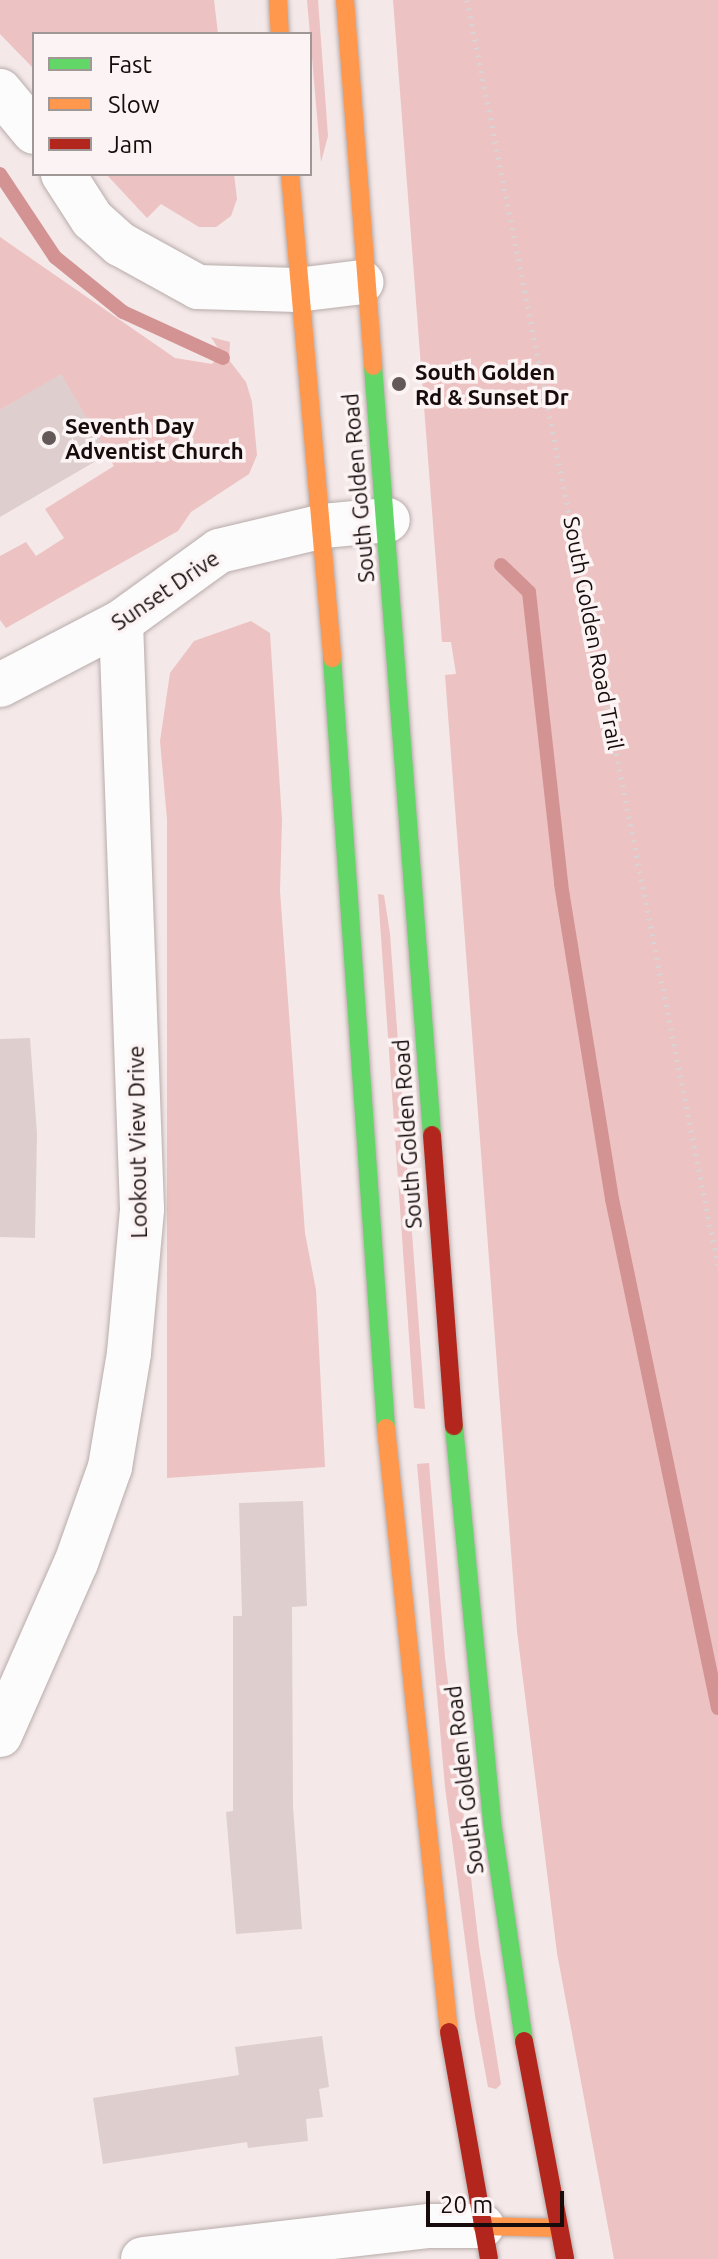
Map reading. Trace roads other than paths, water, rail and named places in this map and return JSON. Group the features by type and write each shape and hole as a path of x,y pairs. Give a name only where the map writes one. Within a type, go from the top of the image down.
{"main road":[{"path":"278,0 280,32"},
{"name":"South Golden Road","path":"345,0 362,282 388,520 469,1610 492,1822 565,2259"},
{"name":"South Golden Road","path":"290,176 297,290 323,526 376,1334 451,2056 485,2242"},
{"path":"485,2242 558,2228"}],"street":[{"path":"0,91 32,130"},
{"path":"64,176 92,219 160,268 198,287 297,290 362,282"},
{"name":"Sunset Drive","path":"0,685 121,622 219,551 323,526 388,520"},
{"name":"Lookout View Drive","path":"0,1735 76,1563 110,1467 129,1353 142,1209 121,622"},
{"path":"143,2259 429,2226 485,2242"}],"waterway":[{"path":"0,174 55,257 123,312 223,358"},
{"path":"501,565 529,592 561,884 612,1199 718,1708"}],"place":[{"name":"South Golden Rd & Sunset Dr","path":"399,384"},
{"name":"Seventh Day Adventist Church","path":"49,438"}]}
